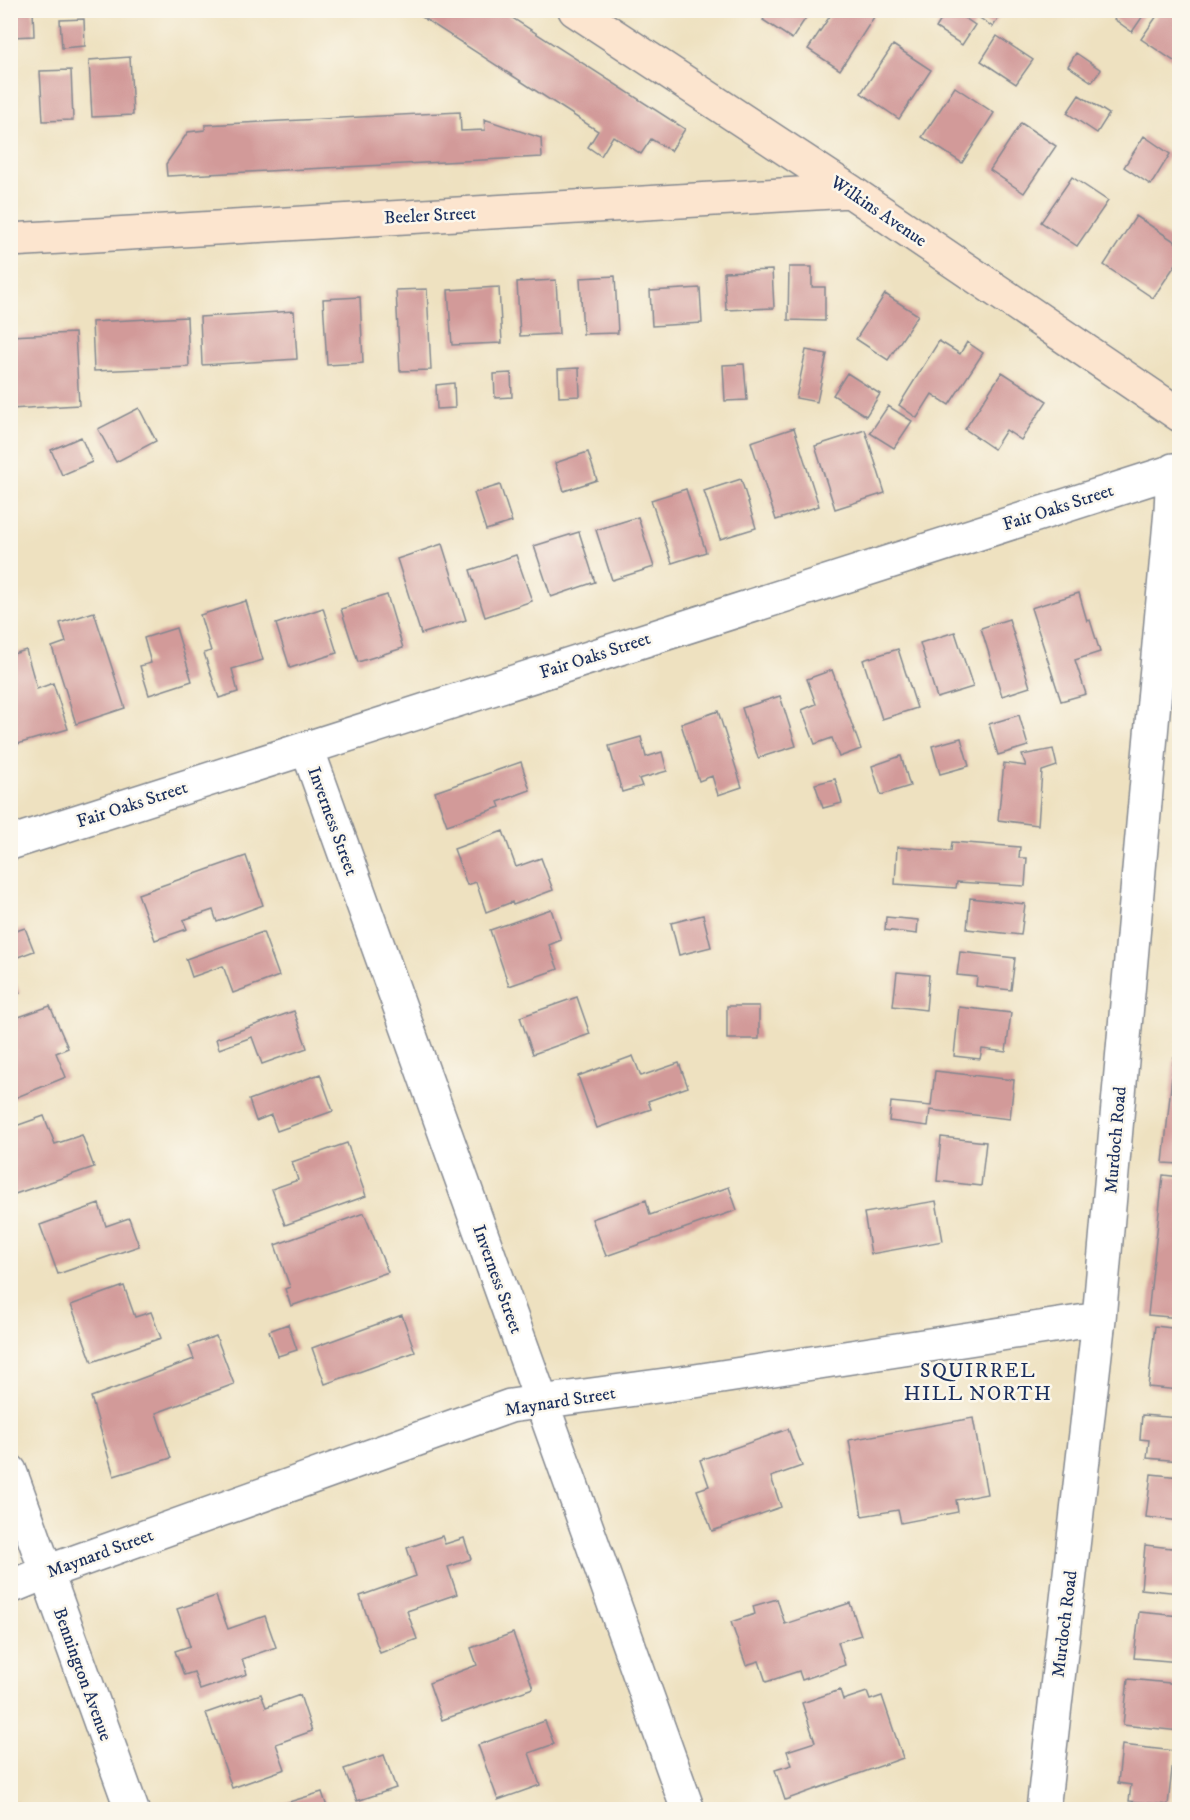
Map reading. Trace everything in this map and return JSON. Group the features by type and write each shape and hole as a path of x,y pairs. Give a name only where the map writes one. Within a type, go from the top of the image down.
{"street":[{"name":"Wilkins Avenue","path":"575,10 850,191 1179,415"},
{"name":"Beeler Street","path":"10,240 850,191"},
{"name":"Fair Oaks Street","path":"10,843 1176,469"},
{"name":"Murdoch Road","path":"1043,1809 1099,1319 1176,469"},
{"name":"Inverness Street","path":"307,748 688,1809"},
{"name":"Maynard Street","path":"10,1587 510,1406 694,1381 1099,1319"},
{"name":"Bennington Avenue","path":"10,1471 132,1809"}],"building":[{"path":"33,10 34,36 10,37 10,11"},
{"path":"411,10 500,10 685,129 671,151 651,139 641,154 613,136 601,156 588,147 598,131"},
{"path":"770,10 811,10 792,39 763,20"},
{"path":"834,10 864,10 874,17 840,70 808,49"},
{"path":"947,10 953,10 975,25 962,45 936,28"},
{"path":"968,10 1003,10 993,27"},
{"path":"1120,10 1147,10 1132,32 1114,19"},
{"path":"1161,10 1180,10 1180,65 1141,39"},
{"path":"84,19 85,46 62,48 60,20"},
{"path":"997,36 1033,60 1016,84 981,61"},
{"path":"893,45 931,70 899,119 861,93"},
{"path":"1076,53 1101,70 1092,82 1068,66"},
{"path":"130,57 133,115 92,117 89,60"},
{"path":"10,64 13,64 16,114 10,115"},
{"path":"71,70 73,120 43,121 40,71"},
{"path":"955,87 994,113 962,163 922,137"},
{"path":"1079,95 1109,114 1097,133 1067,113"},
{"path":"460,112 461,131 485,130 484,119 541,138 542,157 167,176 166,164 188,132 205,130 205,125"},
{"path":"1021,123 1056,146 1024,193 990,170"},
{"path":"1144,136 1170,154 1151,185 1124,167"},
{"path":"1072,177 1108,201 1077,246 1041,222"},
{"path":"1136,216 1180,245 1180,258 1153,298 1104,265"},
{"path":"789,267 812,267 812,287 825,287 825,321 788,320"},
{"path":"772,270 774,308 726,310 724,272"},
{"path":"615,276 618,333 583,334 580,278"},
{"path":"556,280 559,334 520,336 517,282"},
{"path":"499,287 502,343 452,345 448,290"},
{"path":"700,288 702,323 652,326 650,291"},
{"path":"427,289 431,370 400,371 396,290"},
{"path":"885,294 918,315 888,360 856,339"},
{"path":"360,297 363,363 327,365 323,299"},
{"path":"294,311 297,359 202,365 200,317"},
{"path":"187,317 189,367 94,371 92,322"},
{"path":"75,333 79,405 10,409 10,336"},
{"path":"939,341 960,354 967,342 983,353 949,405 932,394 917,418 899,405"},
{"path":"806,350 827,354 817,402 796,398"},
{"path":"744,364 747,400 725,401 723,365"},
{"path":"579,368 580,396 559,397 558,369"},
{"path":"1002,372 1047,401 1021,440 1006,430 994,449 965,429"},
{"path":"511,373 512,397 495,398 494,374"},
{"path":"847,373 880,394 866,416 833,395"},
{"path":"454,383 455,408 437,409 436,385"},
{"path":"888,406 912,421 894,448 870,433"},
{"path":"139,408 156,441 116,462 98,429"},
{"path":"794,428 819,506 776,520 751,442"},
{"path":"865,430 885,493 835,509 815,446"},
{"path":"81,437 92,462 62,475 51,450"},
{"path":"588,452 597,480 564,491 555,463"},
{"path":"741,479 756,528 720,539 704,491"},
{"path":"500,485 512,522 486,530 474,493"},
{"path":"686,489 706,552 672,563 651,500"},
{"path":"638,517 654,567 612,580 596,530"},
{"path":"579,532 595,582 551,597 534,546"},
{"path":"442,544 466,620 421,634 397,559"},
{"path":"516,555 532,601 485,617 470,570"},
{"path":"1079,593 1087,621 1090,620 1100,652 1075,660 1086,694 1061,701 1031,608"},
{"path":"387,595 403,648 358,662 341,609"},
{"path":"246,601 263,660 232,669 238,692 219,698 204,653 211,651 200,615"},
{"path":"323,608 337,653 290,668 276,624"},
{"path":"94,612 125,708 76,724 52,647 66,642 60,623"},
{"path":"1009,619 1030,687 1002,696 981,628"},
{"path":"176,628 192,681 149,695 140,666 151,663 144,638"},
{"path":"955,632 973,687 937,698 920,643"},
{"path":"898,649 917,708 882,719 863,660"},
{"path":"26,650 37,689 53,683 68,729 14,745 10,734 10,655"},
{"path":"832,670 861,749 839,757 832,738 815,744 802,710 816,704 807,679"},
{"path":"780,696 796,746 758,758 742,708"},
{"path":"718,711 742,787 718,795 712,776 699,781 681,724"},
{"path":"1019,715 1028,746 998,755 989,724"},
{"path":"641,737 646,757 662,752 667,771 639,779 642,786 622,792 609,746"},
{"path":"961,738 969,766 940,774 932,746"},
{"path":"1053,749 1057,766 1042,771 1038,825 998,820 1004,763 1026,766 1022,755"},
{"path":"901,756 910,786 881,795 872,766"},
{"path":"521,762 530,790 498,802 500,807 447,825 435,792"},
{"path":"835,779 842,803 823,808 815,784"},
{"path":"503,831 516,867 541,858 553,890 486,912 476,882 467,885 454,849"},
{"path":"952,842 1020,847 1019,858 1027,858 1025,886 957,882 956,888 895,884 897,847 951,851"},
{"path":"246,856 263,905 217,922 213,910 183,920 187,929 155,940 138,894"},
{"path":"970,898 1025,904 1021,935 967,929"},
{"path":"551,909 561,940 549,945 558,969 509,986 490,930"},
{"path":"703,915 711,947 679,955 671,923"},
{"path":"886,917 918,920 917,934 885,930"},
{"path":"25,928 34,951 10,960 10,933"},
{"path":"263,932 279,976 233,993 223,966 192,977 186,959"},
{"path":"960,952 1015,958 1011,990 976,986 977,977 957,975"},
{"path":"10,970 20,993 10,997"},
{"path":"897,972 929,975 926,1010 893,1006"},
{"path":"577,997 590,1034 533,1054 520,1017"},
{"path":"50,1006 68,1048 56,1053 66,1077 10,1100 10,1020"},
{"path":"727,1006 759,1006 759,1039 727,1039"},
{"path":"959,1007 1011,1013 1006,1052 982,1049 980,1059 954,1056"},
{"path":"294,1011 307,1048 262,1064 252,1037 219,1049 216,1039"},
{"path":"633,1056 641,1076 679,1063 688,1087 648,1101 651,1109 597,1128 578,1076"},
{"path":"1174,1057 1180,1058 1180,1164 1163,1163"},
{"path":"935,1071 1014,1080 1010,1119 930,1110 928,1126 889,1121 891,1102 931,1106"},
{"path":"320,1074 333,1111 277,1131 271,1115 256,1121 249,1100"},
{"path":"44,1116 55,1144 82,1135 94,1167 12,1195 10,1190 10,1128"},
{"path":"941,1137 986,1142 981,1186 937,1181"},
{"path":"347,1143 366,1196 285,1225 272,1189 298,1180 292,1162"},
{"path":"1163,1175 1180,1177 1180,1318 1148,1315"},
{"path":"729,1187 737,1210 606,1256 592,1219 646,1200 650,1215"},
{"path":"936,1201 943,1241 871,1254 864,1213"},
{"path":"99,1204 106,1226 129,1218 139,1246 58,1274 40,1225"},
{"path":"364,1213 388,1272 291,1306 285,1289 290,1287 275,1245"},
{"path":"124,1286 135,1317 151,1312 161,1338 92,1362 71,1305"},
{"path":"402,1315 415,1352 325,1384 312,1348"},
{"path":"288,1324 297,1350 278,1356 269,1331"},
{"path":"1155,1326 1180,1329 1180,1390 1148,1387"},
{"path":"216,1336 234,1384 156,1413 171,1458 114,1476 91,1397 194,1359 189,1346"},
{"path":"1142,1415 1180,1418 1180,1461 1147,1458 1149,1440 1140,1439"},
{"path":"973,1418 987,1494 956,1500 958,1512 901,1523 898,1510 862,1516 849,1440"},
{"path":"788,1429 802,1466 771,1477 781,1507 712,1531 697,1490 709,1486 700,1460"},
{"path":"1151,1474 1180,1477 1180,1521 1146,1517"},
{"path":"442,1536 445,1544 464,1538 471,1559 448,1567 457,1594 407,1611 417,1639 380,1653 360,1596 416,1576 407,1548"},
{"path":"1145,1545 1180,1549 1180,1593 1141,1589"},
{"path":"216,1596 228,1629 265,1616 276,1647 242,1659 247,1674 200,1690 194,1672 184,1675 175,1651 190,1646 177,1609"},
{"path":"777,1599 785,1624 850,1603 861,1635 838,1642 845,1665 802,1680 799,1671 766,1682 759,1661 746,1665 731,1622 755,1614 753,1606"},
{"path":"1139,1612 1180,1616 1180,1662 1134,1658"},
{"path":"513,1633 533,1688 442,1720 429,1683 477,1665 471,1648"},
{"path":"1128,1679 1180,1684 1180,1731 1123,1725"},
{"path":"840,1690 843,1700 867,1692 870,1700 882,1696 903,1758 785,1800 775,1770 792,1765 787,1751 815,1742 802,1703"},
{"path":"261,1694 266,1707 300,1695 312,1731 276,1744 285,1769 232,1788 206,1713"},
{"path":"545,1721 554,1744 529,1753 540,1785 498,1800 478,1745"},
{"path":"1122,1745 1174,1751 1168,1805 1129,1801 1131,1785 1118,1783"},
{"path":"384,1755 396,1788 357,1801 344,1769"},
{"path":"322,1792 328,1810 266,1810 266,1809"},
{"path":"18,1802 21,1810 10,1810 10,1805"}],"district":[{"name":"SQUIRREL HILL NORTH","path":"978,1382"}]}
